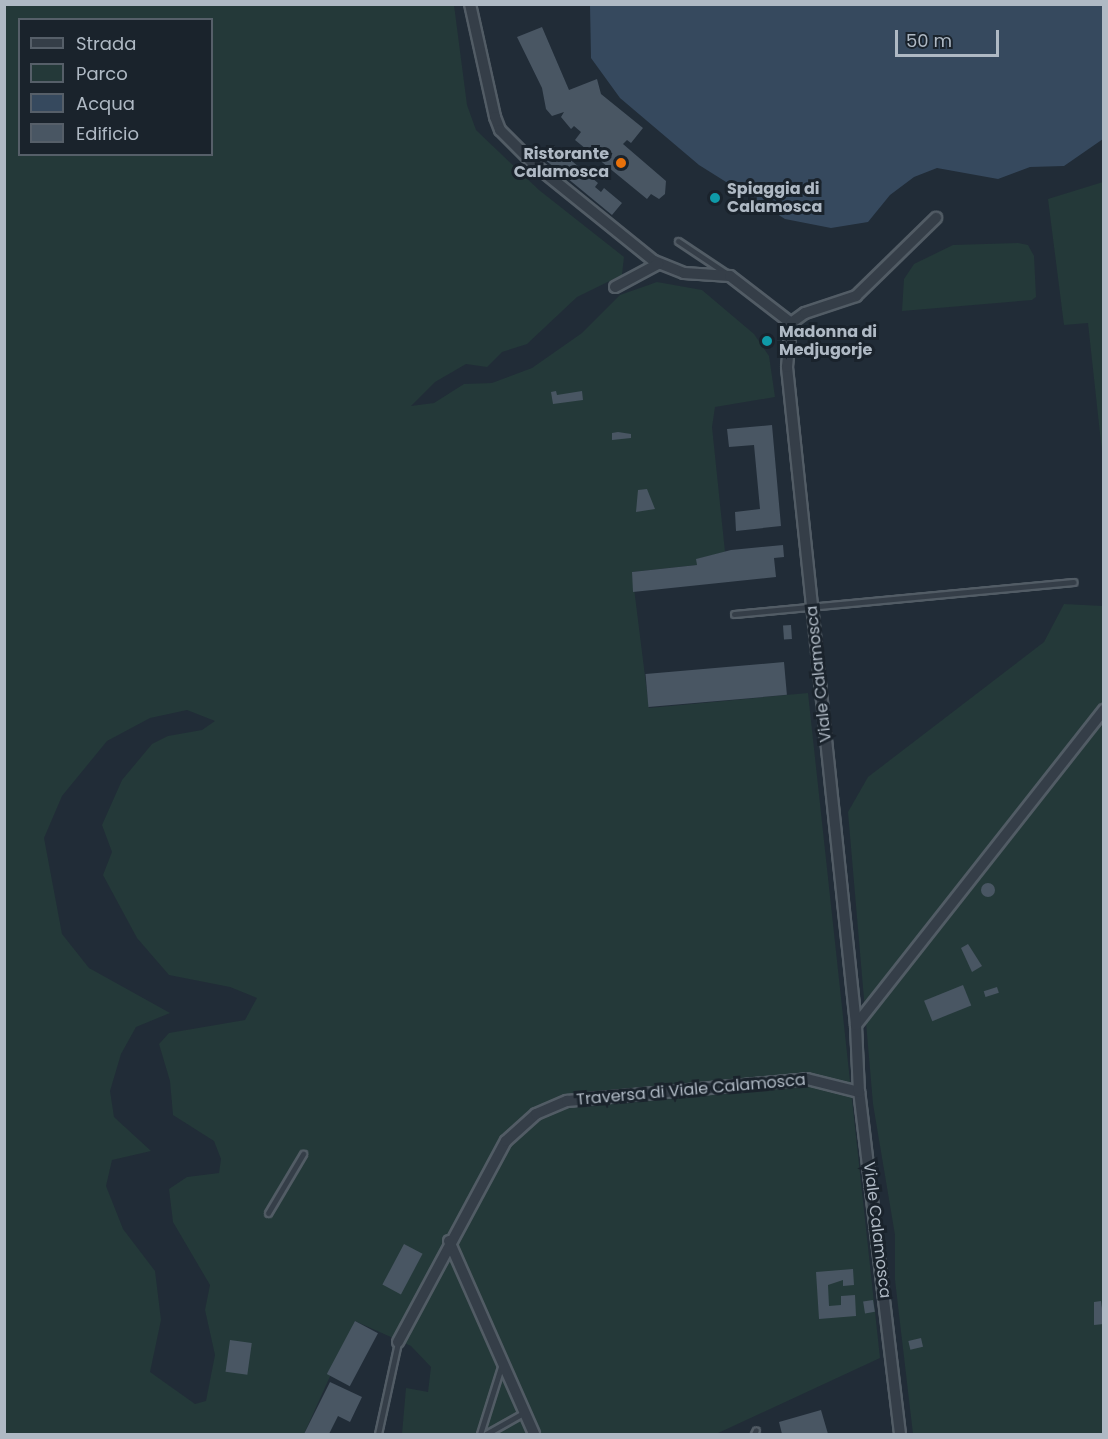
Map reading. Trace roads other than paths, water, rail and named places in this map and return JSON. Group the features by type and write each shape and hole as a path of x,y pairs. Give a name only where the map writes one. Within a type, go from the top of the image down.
{"street":[{"path":"470,4 500,130 535,165 658,264 684,273 730,276 791,323 805,313 856,296 936,218"},
{"path":"615,287 658,264"},
{"name":"Viale Calamosca","path":"791,323 787,367 856,1025 859,1092 900,1434"},
{"path":"856,1025 1104,710"},
{"name":"Traversa di Viale Calamosca","path":"398,1342 449,1241 506,1141 550,1107 578,1100 807,1079 859,1092"},
{"path":"449,1241 534,1434"}],"lane":[{"path":"678,241 730,276"},
{"path":"734,614 1073,582"},
{"path":"268,1213 303,1154"},
{"path":"378,1434 398,1342"},
{"path":"480,1434 502,1361"},
{"path":"486,1434 525,1412"}],"water":[{"path":"590,5 1103,5 1103,139 1064,166 1030,167 998,179 937,168 914,177 890,195 868,222 831,228 785,219 699,165 620,98 591,58"}],"place":[{"name":"Ristorante Calamosca","path":"621,163"},
{"name":"Spiaggia di Calamosca","path":"715,198"},
{"name":"Madonna di Medjugorje","path":"767,341"}]}
